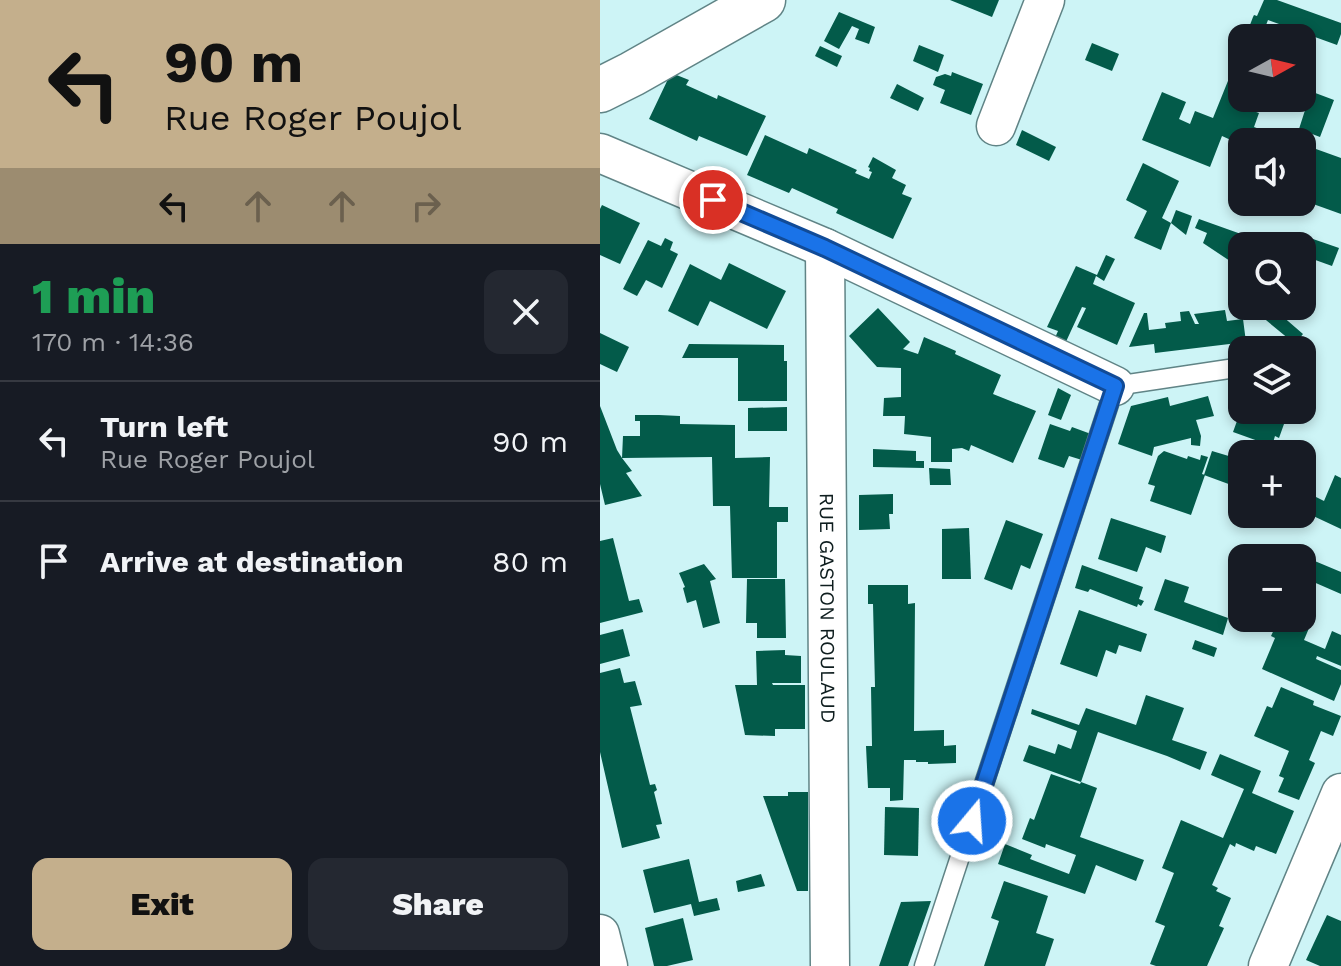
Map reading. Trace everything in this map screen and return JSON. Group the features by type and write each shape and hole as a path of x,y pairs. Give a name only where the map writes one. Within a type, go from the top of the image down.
{"street":[{"path":"600,90 763,0"},
{"path":"996,126 1045,0"},
{"path":"600,153 825,248 1115,386"},
{"name":"RUE GASTON ROULAUD","path":"825,248 830,966"},
{"path":"1268,966 1341,793"},
{"path":"600,934 608,966"}],"lane":[{"path":"924,966 1115,386 1228,369"}],"building":[{"path":"950,0 999,0 992,17"},
{"path":"1264,0 1277,0 1341,23 1341,34 1337,45 1316,37 1316,24 1279,24 1268,20 1266,24 1250,24 1254,15 1257,16"},
{"path":"839,12 875,27 869,44 855,39 859,29 852,26 839,49 824,41"},
{"path":"1092,43 1119,54 1112,71 1085,60"},
{"path":"919,45 944,55 938,72 913,61"},
{"path":"820,46 842,56 837,67 815,56"},
{"path":"952,72 983,84 971,115 940,103 945,90 933,85 936,77 951,76"},
{"path":"674,74 689,80 686,85 766,116 747,156 699,136 697,141 649,119 669,77"},
{"path":"1228,81 1228,112 1259,113 1254,127 1257,128 1228,128 1228,139 1222,136 1210,167 1142,140 1162,92 1186,102 1179,119 1190,124 1195,111 1213,118"},
{"path":"897,84 924,98 918,111 890,98"},
{"path":"1316,93 1334,100 1320,137 1316,135 1316,128 1299,128 1304,112 1316,112"},
{"path":"1022,130 1056,147 1049,161 1016,145"},
{"path":"765,135 807,154 809,148 857,170 855,173 869,179 872,172 868,167 873,157 896,170 892,178 906,185 902,194 912,198 893,239 836,213 838,209 792,188 789,193 747,175"},
{"path":"1316,149 1341,158 1341,214 1316,205"},
{"path":"1143,163 1179,181 1162,218 1171,223 1161,250 1134,238 1147,211 1126,200"},
{"path":"602,205 640,223 620,264 600,255"},
{"path":"1176,210 1192,216 1186,235 1171,223"},
{"path":"1199,219 1235,232 1228,232 1228,260 1203,243 1207,233 1195,228"},
{"path":"665,238 673,242 670,250 678,254 662,288 646,280 637,296 623,289 648,240 661,246"},
{"path":"1316,240 1339,248 1332,266 1316,260"},
{"path":"1106,255 1115,259 1104,281 1096,276 1093,284 1135,303 1117,345 1077,327 1086,308 1082,307 1064,346 1054,340 1058,331 1047,327 1076,266 1097,275"},
{"path":"729,263 786,291 767,329 710,301 698,326 668,311 690,264 721,280"},
{"path":"878,308 910,342 903,349 918,354 924,337 956,351 955,354 1001,375 993,394 1036,411 1013,463 971,445 969,451 952,449 952,462 931,462 931,437 904,434 905,416 883,416 884,398 901,397 901,368 877,367 849,336"},
{"path":"1225,310 1227,321 1243,320 1245,336 1228,336 1228,344 1155,353 1154,344 1129,347 1144,313 1147,313 1149,330 1166,328 1165,323 1181,321 1180,312 1189,311 1195,324 1199,324 1194,314"},
{"path":"1266,320 1287,320 1303,334 1285,336"},
{"path":"600,333 629,347 617,372 600,364"},
{"path":"689,344 784,345 787,401 738,401 738,358 682,358"},
{"path":"1058,388 1071,395 1061,420 1048,415"},
{"path":"1208,396 1214,416 1196,420 1201,436 1200,446 1191,445 1191,438 1154,447 1152,456 1118,444 1131,406 1168,397 1170,406"},
{"path":"600,406 617,450 632,471 626,473 642,496 605,505 600,484"},
{"path":"787,407 787,431 748,431 748,408"},
{"path":"635,415 680,416 680,424 735,425 735,458 770,457 769,507 788,507 788,522 777,522 777,578 732,578 730,506 713,506 712,457 622,458 623,436 640,436 640,421 635,421"},
{"path":"1050,424 1091,434 1082,460 1069,456 1064,468 1038,459"},
{"path":"1236,424 1284,424 1279,438 1275,436 1274,440 1255,440 1233,432"},
{"path":"873,449 916,451 916,461 924,461 924,468 873,467"},
{"path":"1164,451 1187,459 1188,456 1200,460 1201,455 1208,457 1191,515 1150,501 1155,486 1148,484 1158,456"},
{"path":"1212,451 1228,456 1228,484 1204,475"},
{"path":"929,468 950,469 951,485 930,485"},
{"path":"1335,475 1341,478 1341,529 1316,517 1316,497 1324,501"},
{"path":"893,494 890,529 859,530 859,495"},
{"path":"1111,518 1166,536 1161,553 1146,547 1137,572 1098,559"},
{"path":"1006,520 1043,534 1030,569 1021,565 1012,590 984,579"},
{"path":"969,528 971,579 942,579 942,529"},
{"path":"613,538 629,601 639,599 643,612 600,623 600,541"},
{"path":"1316,562 1341,572 1341,594 1316,583"},
{"path":"704,564 716,579 710,581 720,623 703,628 696,600 687,603 679,573"},
{"path":"1082,565 1143,587 1139,599 1144,601 1141,606 1090,589 1088,592 1075,588"},
{"path":"747,579 785,579 786,638 757,638 757,623 746,623"},
{"path":"1165,579 1189,587 1184,602 1228,618 1223,635 1154,610"},
{"path":"868,585 908,585 908,604 915,603 914,731 944,730 944,746 956,745 956,763 928,764 904,760 903,800 890,801 890,788 868,788 866,746 872,746 871,687 875,687 873,604 868,604"},
{"path":"1079,610 1147,634 1141,652 1119,645 1116,654 1106,650 1097,677 1060,664"},
{"path":"623,629 630,656 600,664 600,635"},
{"path":"1332,631 1341,635 1341,666 1317,656 1316,659 1341,670 1341,684 1334,701 1262,669 1275,638 1271,636 1273,632 1307,632 1304,640 1325,649"},
{"path":"1195,640 1217,648 1214,657 1192,649"},
{"path":"785,650 785,655 801,656 801,683 772,683 805,685 805,729 775,729 775,736 745,735 735,685 757,685 756,651"},
{"path":"620,668 624,683 635,681 642,705 630,707 650,785 655,784 657,790 654,792 662,824 656,825 660,838 622,848 600,752 600,673"},
{"path":"1281,687 1341,716 1333,736 1321,731 1309,760 1315,763 1299,800 1278,792 1284,778 1279,776 1289,751 1254,736 1267,706 1272,708"},
{"path":"1146,695 1184,708 1172,740 1207,752 1200,770 1098,732 1081,782 1023,761 1029,745 1055,754 1058,744 1071,749 1077,731 1031,714 1032,709 1079,725 1086,708 1136,725"},
{"path":"1220,754 1261,771 1252,793 1294,811 1276,854 1256,846 1254,851 1236,843 1235,847 1230,844 1212,885 1218,888 1216,891 1231,898 1219,926 1224,928 1207,966 1156,966 1150,964 1165,926 1155,922 1174,873 1162,868 1181,820 1223,838 1244,789 1211,775"},
{"path":"1051,774 1097,788 1080,837 1144,860 1136,881 1096,865 1085,894 998,864 1005,844 1032,855 1030,859 1069,874 1076,855 1022,839 1030,818 1034,820"},
{"path":"788,792 808,792 808,891 797,891 763,796 788,796"},
{"path":"885,807 919,808 918,856 884,855"},
{"path":"689,859 699,902 717,898 720,910 694,916 691,904 654,913 643,870"},
{"path":"761,874 765,886 738,892 736,881"},
{"path":"1004,881 1048,896 1036,933 1054,939 1045,966 984,966 999,921 991,918"},
{"path":"931,901 908,966 879,966 901,902"},
{"path":"1327,915 1341,921 1341,966 1320,966 1306,960"},
{"path":"683,918 693,960 654,966 645,928"}],"route":[{"path":"713,200 825,248 1115,386 972,821"}]}
